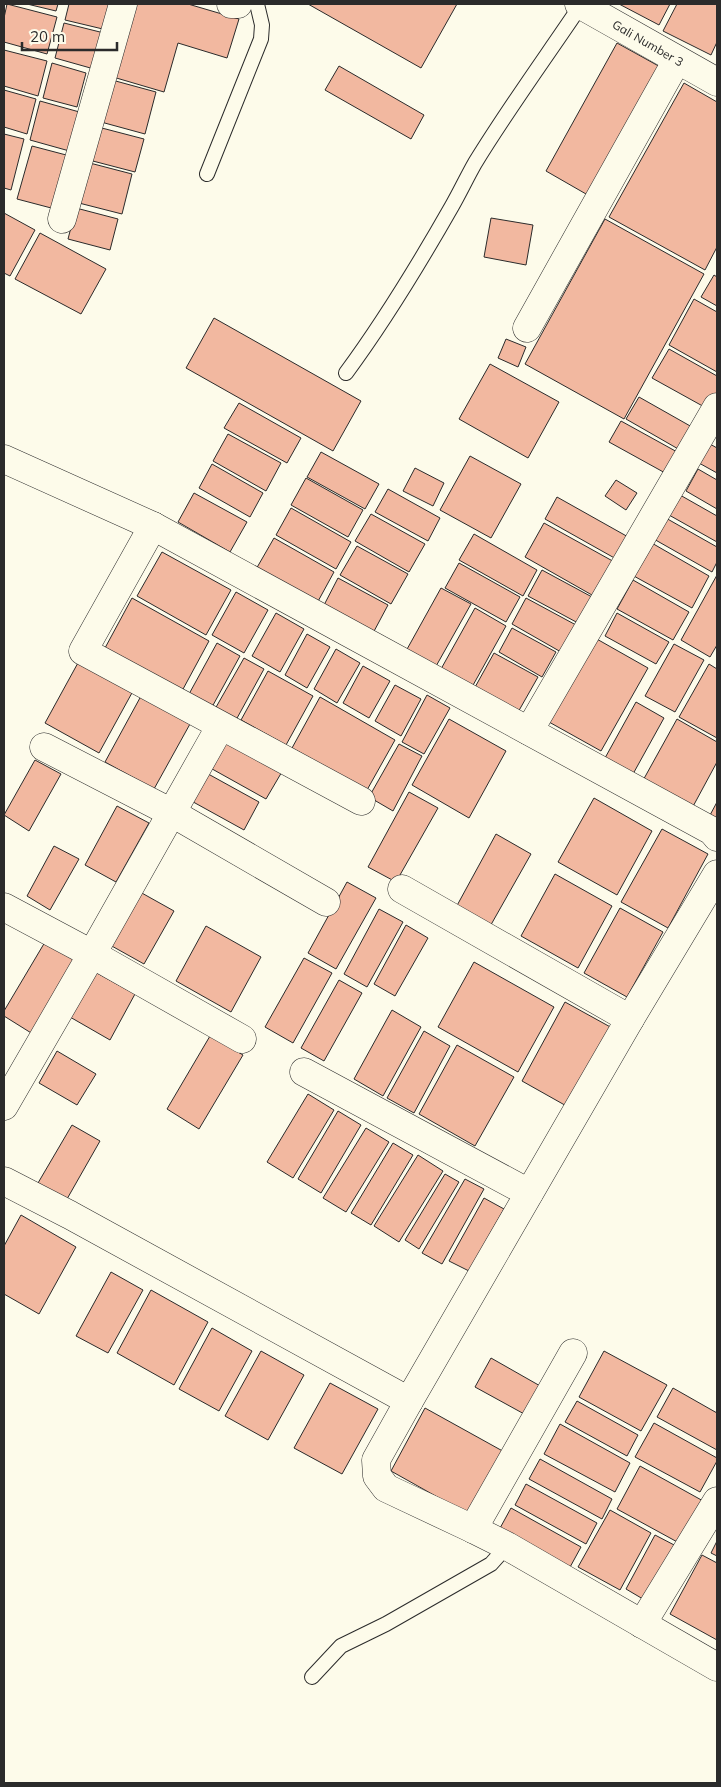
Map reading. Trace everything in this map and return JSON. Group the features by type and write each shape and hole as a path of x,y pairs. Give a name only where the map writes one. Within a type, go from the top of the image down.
{"street":[{"path":"62,219 123,4"},
{"path":"231,4 238,4"},
{"name":"Gali Number 3","path":"580,4 717,82"},
{"path":"527,328 677,60"},
{"path":"529,731 717,407"},
{"path":"4,459 153,526 712,831 717,837"},
{"path":"153,526 83,651 361,801"},
{"path":"4,1106 220,726"},
{"path":"44,747 172,813 326,902"},
{"path":"717,874 630,1019 376,1460 377,1476 386,1488 507,1546 717,1667"},
{"path":"402,889 630,1019"},
{"path":"4,907 92,954 242,1039"},
{"path":"304,1072 529,1193"},
{"path":"4,1180 409,1401"},
{"path":"473,1529 573,1353"},
{"path":"642,1624 717,1501"}],"lane":[{"path":"206,174 261,39 262,25 257,4"},
{"path":"346,373 379,328 453,205 475,164 580,4"},
{"path":"312,1677 341,1646 394,1619 490,1564 507,1546"}],"building":[{"path":"7,4 57,17 47,54 4,42 4,18"},
{"path":"27,4 58,4 56,11"},
{"path":"69,4 114,4 107,30 65,20"},
{"path":"134,4 188,4 239,19 227,58 178,43 164,92 113,77"},
{"path":"308,4 457,4 421,68"},
{"path":"619,4 670,4 659,25"},
{"path":"677,4 717,4 717,42 711,55 663,31"},
{"path":"64,23 104,33 94,69 55,58"},
{"path":"617,43 664,69 593,198 546,171"},
{"path":"4,50 47,61 38,96 4,86"},
{"path":"52,63 86,73 77,107 43,98"},
{"path":"339,66 424,115 411,139 325,90"},
{"path":"112,80 156,92 145,134 101,122"},
{"path":"684,83 717,102 717,247 705,270 609,217"},
{"path":"4,90 36,99 27,134 4,127"},
{"path":"40,101 83,113 73,152 30,140"},
{"path":"98,127 144,139 135,172 89,160"},
{"path":"4,134 24,139 11,190 4,188"},
{"path":"32,146 70,156 55,209 17,199"},
{"path":"86,162 132,174 122,214 75,202"},
{"path":"76,208 118,219 110,250 68,239"},
{"path":"4,213 35,230 10,276 4,273"},
{"path":"491,218 533,225 526,265 484,257"},
{"path":"605,219 704,274 624,419 525,364"},
{"path":"40,233 106,269 81,314 15,279"},
{"path":"714,275 717,277 717,306 701,297"},
{"path":"694,299 717,312 717,372 669,345"},
{"path":"214,318 361,401 333,451 186,368"},
{"path":"506,339 526,347 518,367 498,358"},
{"path":"669,349 717,376 717,392 708,409 652,378"},
{"path":"490,364 559,402 528,458 459,419"},
{"path":"639,397 692,427 680,450 626,419"},
{"path":"239,403 301,438 287,463 224,428"},
{"path":"621,421 679,453 667,474 609,442"},
{"path":"228,434 281,463 266,491 213,461"},
{"path":"710,444 717,448 717,473 699,463"},
{"path":"321,452 379,484 365,509 307,477"},
{"path":"470,456 521,484 491,538 440,510"},
{"path":"212,464 263,493 250,517 199,488"},
{"path":"415,468 444,483 433,506 403,491"},
{"path":"698,469 717,480 717,509 686,491"},
{"path":"306,478 363,510 348,537 291,505"},
{"path":"616,480 637,493 626,510 605,496"},
{"path":"388,489 440,518 428,541 375,512"},
{"path":"194,493 247,522 230,552 178,522"},
{"path":"680,495 717,516 717,542 669,515"},
{"path":"557,497 630,538 618,560 545,519"},
{"path":"291,508 351,542 336,569 276,535"},
{"path":"371,514 425,544 409,572 355,541"},
{"path":"664,517 717,547 717,562 712,572 652,538"},
{"path":"544,523 618,564 599,599 525,557"},
{"path":"474,534 537,570 523,596 459,560"},
{"path":"274,538 334,572 316,605 255,571"},
{"path":"650,542 709,576 692,608 632,575"},
{"path":"357,546 408,574 391,604 340,575"},
{"path":"162,552 231,590 206,635 137,596"},
{"path":"459,563 520,597 506,622 445,588"},
{"path":"542,570 592,597 578,623 528,596"},
{"path":"717,575 717,645 710,657 681,640"},
{"path":"338,578 388,605 372,635 323,607"},
{"path":"633,580 689,612 673,640 617,609"},
{"path":"441,588 471,604 435,668 406,651"},
{"path":"236,592 268,610 244,653 212,635"},
{"path":"132,598 209,641 182,691 105,648"},
{"path":"526,598 576,625 561,652 512,624"},
{"path":"475,608 506,626 472,687 441,669"},
{"path":"276,613 304,629 280,672 252,656"},
{"path":"617,613 669,642 656,664 605,636"},
{"path":"512,628 556,652 542,677 499,652"},
{"path":"307,634 330,647 307,688 285,675"},
{"path":"595,638 648,668 601,751 549,722"},
{"path":"217,643 240,656 212,707 189,694"},
{"path":"674,644 704,660 675,712 645,696"},
{"path":"336,649 360,663 337,703 314,689"},
{"path":"494,653 538,677 517,714 474,689"},
{"path":"244,658 264,669 236,720 215,709"},
{"path":"79,661 133,691 99,753 45,723"},
{"path":"709,664 717,669 717,738 679,717"},
{"path":"363,666 390,681 369,718 343,703"},
{"path":"268,671 313,696 286,745 241,720"},
{"path":"395,685 421,699 401,736 375,721"},
{"path":"427,695 450,708 424,754 402,742"},
{"path":"141,696 190,724 154,789 105,762"},
{"path":"320,697 395,740 367,790 292,748"},
{"path":"636,702 664,718 633,774 605,758"},
{"path":"449,719 506,751 469,818 412,785"},
{"path":"677,719 717,742 717,762 690,812 641,784"},
{"path":"222,736 283,770 266,799 205,765"},
{"path":"399,744 422,756 393,811 369,797"},
{"path":"35,760 61,774 29,831 4,815"},
{"path":"201,770 259,802 244,830 186,798"},
{"path":"409,792 438,808 396,882 368,867"},
{"path":"594,798 652,831 617,895 558,862"},
{"path":"717,802 717,822 709,817"},
{"path":"117,806 149,823 116,882 85,865"},
{"path":"662,829 708,854 668,928 621,902"},
{"path":"496,834 531,854 488,930 454,911"},
{"path":"54,846 79,859 50,910 27,896"},
{"path":"555,874 612,906 578,968 521,936"},
{"path":"347,882 376,898 336,969 308,953"},
{"path":"140,892 174,911 144,964 110,945"},
{"path":"620,908 663,932 627,997 584,973"},
{"path":"379,909 403,922 367,987 344,974"},
{"path":"406,925 428,938 395,996 374,984"},
{"path":"206,926 261,957 231,1012 176,981"},
{"path":"45,942 80,964 36,1036 4,1016 4,1011"},
{"path":"304,958 332,973 293,1043 265,1027"},
{"path":"474,962 554,1007 518,1072 438,1027"},
{"path":"95,972 135,994 110,1040 70,1017"},
{"path":"339,980 362,993 324,1061 301,1048"},
{"path":"565,1002 614,1029 570,1108 522,1081"},
{"path":"392,1010 421,1027 383,1096 354,1079"},
{"path":"424,1031 450,1046 414,1113 387,1098"},
{"path":"210,1036 243,1055 199,1129 167,1109"},
{"path":"457,1045 514,1077 475,1146 419,1114"},
{"path":"57,1051 96,1074 77,1105 39,1083"},
{"path":"308,1094 334,1110 293,1178 267,1162"},
{"path":"338,1111 361,1125 321,1193 298,1179"},
{"path":"72,1125 100,1141 67,1199 38,1183"},
{"path":"366,1128 389,1142 346,1212 323,1198"},
{"path":"393,1143 413,1155 371,1225 351,1213"},
{"path":"418,1155 443,1171 399,1242 374,1226"},
{"path":"445,1174 459,1182 419,1249 405,1240"},
{"path":"465,1179 484,1189 442,1264 422,1253"},
{"path":"484,1198 504,1209 469,1271 449,1261"},
{"path":"21,1215 76,1247 39,1314 4,1294 4,1246"},
{"path":"111,1272 143,1290 108,1353 76,1336"},
{"path":"151,1290 208,1322 174,1385 117,1353"},
{"path":"212,1328 252,1351 219,1411 179,1389"},
{"path":"261,1351 304,1375 268,1440 225,1416"},
{"path":"604,1351 667,1385 641,1431 579,1397"},
{"path":"491,1358 542,1387 526,1415 475,1387"},
{"path":"330,1383 378,1409 342,1474 294,1448"},
{"path":"673,1388 717,1413 717,1450 657,1417"},
{"path":"577,1401 638,1435 627,1456 565,1422"},
{"path":"425,1408 508,1454 473,1517 391,1471"},
{"path":"654,1423 717,1458 700,1492 635,1457"},
{"path":"560,1424 630,1463 615,1492 544,1454"},
{"path":"540,1459 612,1499 602,1519 529,1479"},
{"path":"640,1466 705,1502 681,1544 617,1509"},
{"path":"526,1484 597,1523 586,1544 515,1505"},
{"path":"511,1508 581,1547 569,1569 499,1530"},
{"path":"610,1510 651,1533 620,1590 578,1567"},
{"path":"655,1535 678,1547 648,1602 626,1589"},
{"path":"717,1541 717,1556 711,1553"},
{"path":"702,1555 717,1563 717,1640 670,1614"}]}
